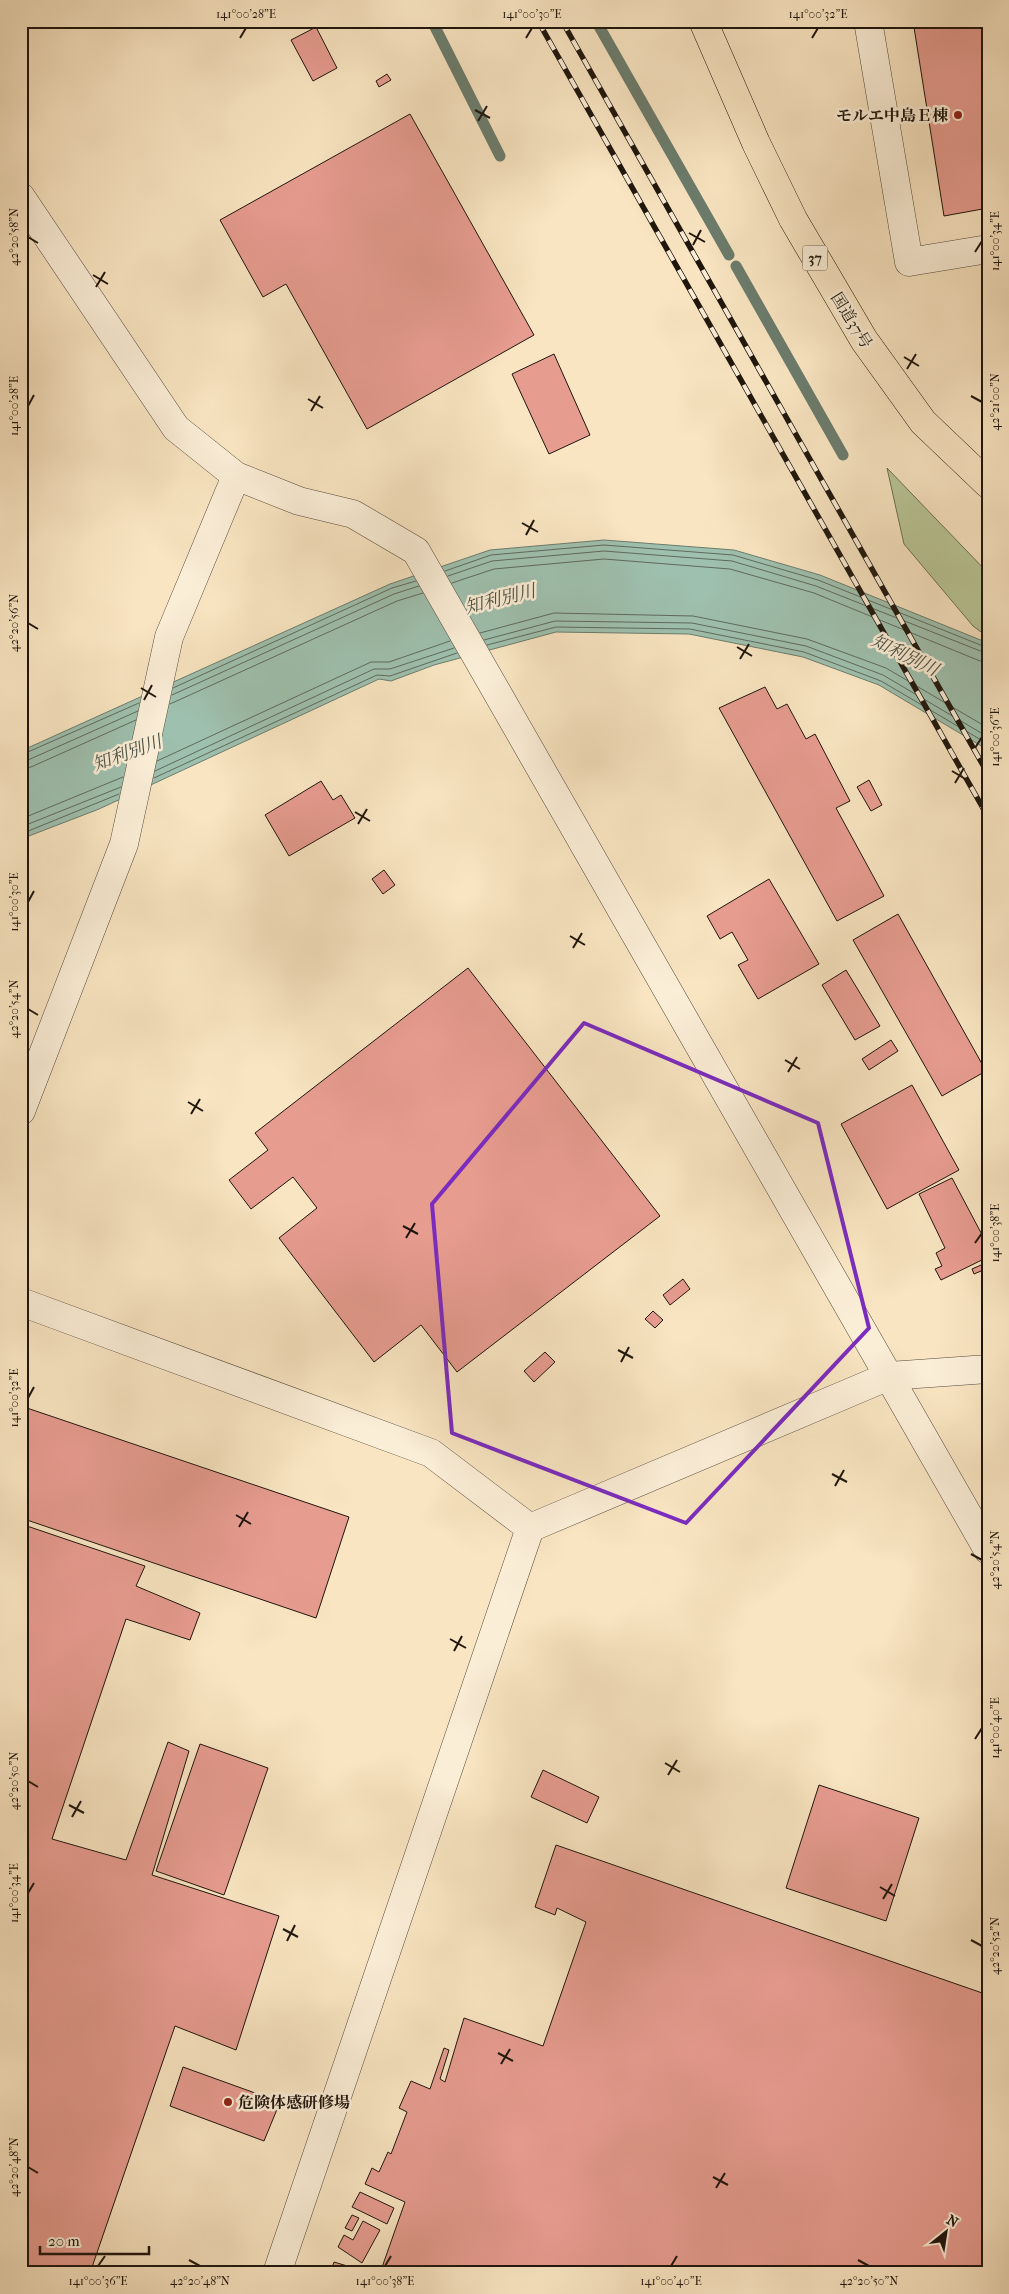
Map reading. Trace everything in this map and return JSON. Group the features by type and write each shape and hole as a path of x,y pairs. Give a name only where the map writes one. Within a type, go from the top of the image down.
{"highway":[{"name":"国道37号","path":"704,21 756,142 793,220 859,331 922,422 988,484"}],"street":[{"path":"868,21 909,262 988,249"},
{"path":"21,197 176,428 236,476 299,501 353,514 416,551 988,1550"},
{"path":"21,1111 124,844 169,637 236,476"},
{"path":"21,1302 431,1453 530,1528"},
{"path":"278,2273 530,1528 889,1376 988,1369"}],"highlighted area":[{"path":"584,1023 818,1123 869,1328 686,1523 452,1433 432,1204"}],"shaded area":[{"path":"887,468 988,573 988,637 973,626 904,544"}],"water":[{"name":"知利別川","path":"604,540 734,550 820,575 983,641 988,644 988,750 879,685 803,657 689,634 556,632 434,665 391,681 379,679 99,809 21,839 21,751 390,584 490,550"}],"building":[{"name":"モルエ中島Ｅ棟","path":"913,21 988,21 988,208 944,216"},
{"path":"316,27 337,68 313,81 291,40"},
{"path":"387,74 391,80 379,87 376,81"},
{"path":"410,114 534,335 367,429 286,284 263,297 220,220"},
{"path":"554,354 590,435 549,454 512,374"},
{"path":"765,687 777,709 787,704 806,739 815,734 850,801 836,808 884,896 837,921 719,708"},
{"path":"869,780 882,805 871,811 857,787"},
{"path":"321,781 333,800 341,795 355,818 289,856 265,815"},
{"path":"384,870 395,885 383,894 372,879"},
{"path":"769,879 819,964 758,999 738,965 748,960 732,932 720,939 707,916"},
{"path":"898,914 986,1071 942,1096 853,940"},
{"path":"468,968 660,1216 457,1372 421,1325 374,1362 279,1238 317,1208 293,1177 251,1209 229,1180 268,1150 255,1133"},
{"path":"846,970 880,1026 855,1040 822,985"},
{"path":"891,1040 898,1051 869,1070 862,1059"},
{"path":"912,1085 959,1170 887,1209 841,1124"},
{"path":"952,1178 988,1246 988,1257 941,1280 935,1269 942,1266 936,1253 945,1248 919,1194"},
{"path":"988,1262 988,1268 974,1274 972,1269"},
{"path":"683,1279 690,1289 670,1305 663,1295"},
{"path":"653,1311 663,1320 655,1328 645,1319"},
{"path":"545,1352 555,1362 534,1382 524,1371"},
{"path":"21,1406 349,1517 316,1618 21,1518"},
{"path":"21,1524 145,1566 136,1586 200,1613 190,1640 126,1619 52,1839 126,1860 168,1742 189,1751 152,1875 279,1916 236,2050 175,2026 90,2273 21,2273"},
{"path":"200,1744 268,1768 224,1895 156,1871"},
{"path":"543,1770 599,1797 587,1823 531,1797"},
{"path":"819,1785 919,1818 886,1921 786,1888"},
{"path":"556,1845 988,1995 988,2273 380,2273 405,2202 365,2184 372,2168 379,2172 388,2152 391,2154 407,2112 399,2108 411,2081 430,2089 444,2048 449,2050 440,2079 445,2082 464,2018 543,2046 586,1922 557,1908 555,1915 535,1907"},
{"path":"183,2067 280,2102 264,2141 170,2106"},
{"path":"360,2192 394,2208 387,2224 352,2207"},
{"path":"352,2215 359,2218 352,2231 345,2228"},
{"path":"363,2221 380,2230 362,2263 338,2247 344,2235 353,2240"},
{"path":"334,2262 364,2271 364,2273 330,2273"}],"waterway":[{"path":"432,21 500,156"},
{"path":"596,21 729,255"},
{"path":"736,266 843,455"}],"railway":[{"path":"538,21 988,817"},
{"path":"562,21 988,774"}],"place":[{"name":"モルエ中島Ｅ棟","path":"958,115"},
{"name":"危険体感研修場","path":"228,2102"}]}
